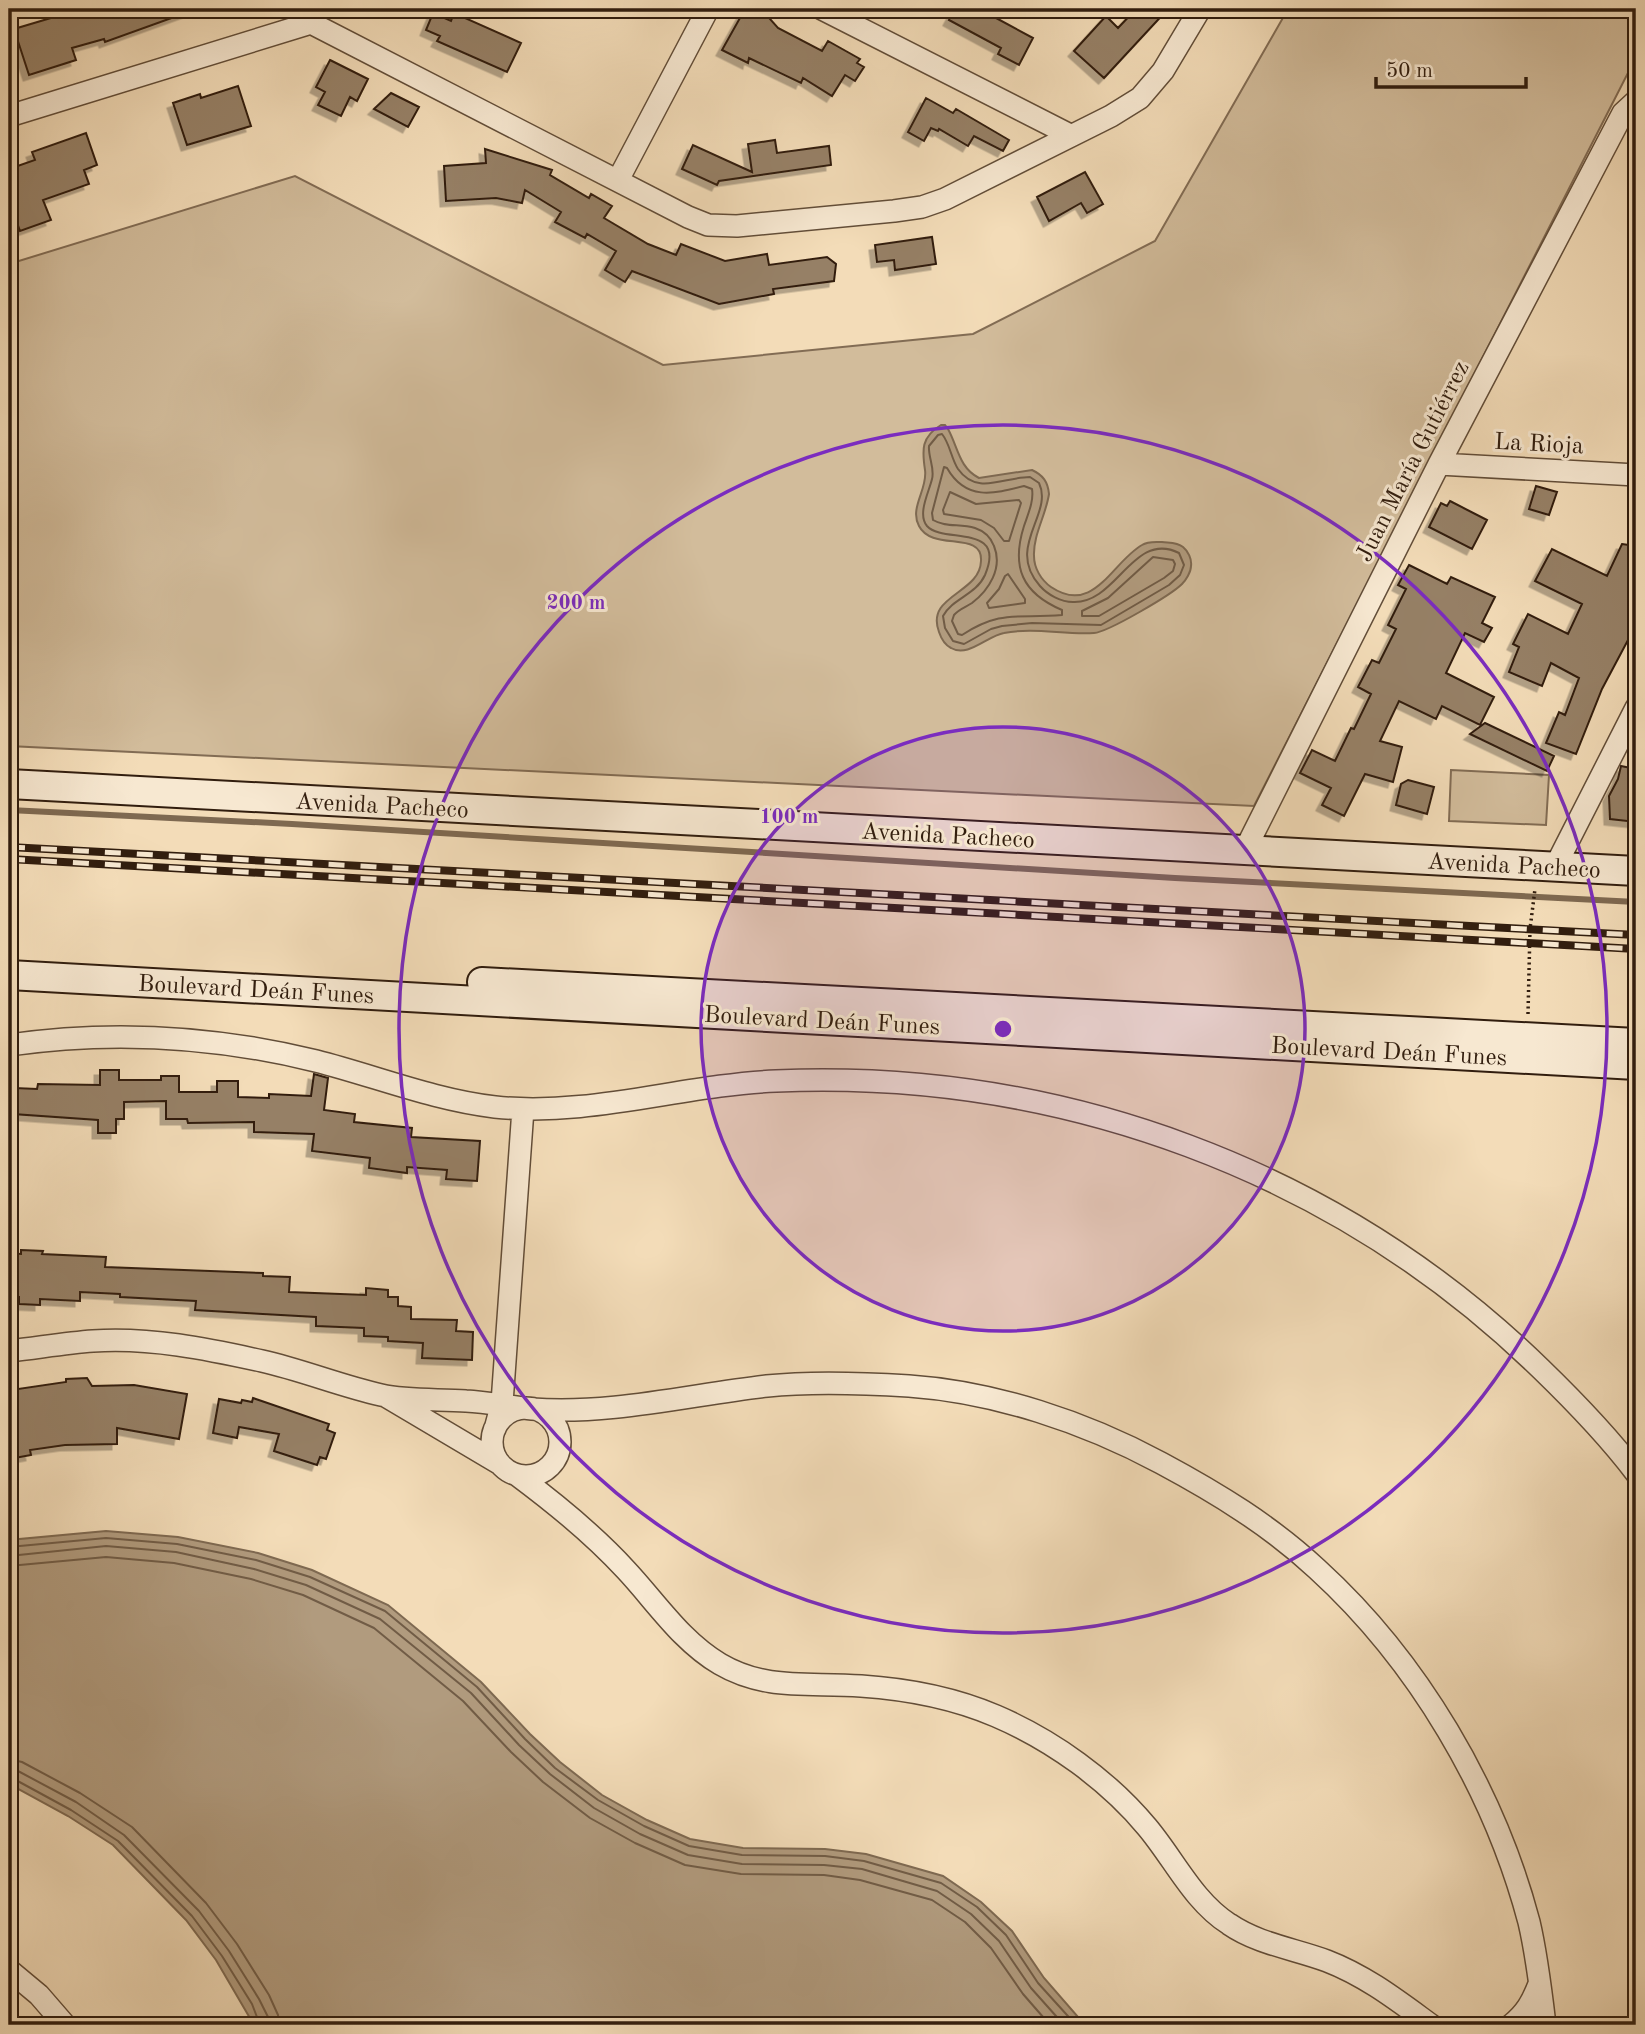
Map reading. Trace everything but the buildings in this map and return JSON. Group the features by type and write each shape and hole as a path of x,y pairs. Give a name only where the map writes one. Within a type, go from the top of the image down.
{"main road":[{"name":"Avenida Pacheco","path":"9,784 1636,871"},
{"name":"Boulevard Deán Funes","path":"9,956 1636,1043"},
{"name":"Boulevard Deán Funes","path":"9,975 1636,1065"}],"street":[{"path":"618,180 709,9"},
{"path":"822,9 1070,135"},
{"path":"9,116 306,16 708,225 737,226 894,211 922,207 946,199 1111,116 1140,98 1163,71 1200,9"},
{"name":"Juan María Gutiérrez","path":"1244,852 1439,464 1623,113 1636,101"},
{"name":"La Rioja","path":"1439,464 1636,475"},
{"path":"1555,867 1636,708"},
{"path":"9,1045 54,1039 129,1036 186,1038 242,1045 320,1062 474,1104 523,1109 597,1105 709,1086 777,1081 863,1081 925,1085 1001,1095 1067,1108 1146,1130 1225,1159 1288,1188 1373,1235 1441,1282 1503,1332 1557,1384 1636,1473"},
{"path":"523,1109 502,1403 493,1447 508,1470 528,1476 540,1474 549,1468 568,1431 578,1420 596,1410"},
{"path":"9,1351 97,1341 199,1348 267,1362 385,1396 502,1403 540,1411 556,1425 560,1434 555,1485 559,1506"},
{"path":"495,1429 509,1413 529,1408 596,1410 774,1385 913,1386 977,1396 1084,1427 1136,1449 1206,1487 1269,1529 1318,1570 1394,1654 1428,1699 1486,1802 1517,1885 1530,1925 1545,2025"},
{"path":"385,1396 508,1470 559,1506 624,1568 670,1621 719,1663 742,1674 772,1683 860,1686 907,1691 948,1700 995,1715 1065,1755 1120,1799 1146,1826 1208,1907 1228,1924 1255,1938 1349,1970 1431,2025"},
{"path":"9,1970 39,1995 65,2025"},
{"path":"1511,2025 1523,2016 1532,2002 1539,1982"}],"path":[{"path":"1527,1037 1529,943 1535,889"}],"shaded area":[{"path":"1288,9 1636,9 1636,65 1632,65 1254,806 9,746 9,264 295,176 663,365 973,334 1155,241"},
{"path":"1451,770 1549,775 1546,825 1449,821"}],"water":[{"path":"941,425 948,429 967,469 979,478 1032,470 1044,479 1049,494 1034,556 1039,573 1051,587 1066,594 1079,595 1091,591 1131,553 1152,542 1176,543 1185,549 1191,563 1187,578 1153,604 1101,631 1015,631 998,635 964,650 949,647 939,632 937,620 940,610 972,581 981,561 974,546 934,538 925,534 919,526 916,512 925,477 924,444 930,434"},
{"path":"106,1531 178,1537 258,1553 312,1570 388,1605 481,1682 530,1734 602,1795 647,1820 690,1839 743,1848 825,1849 866,1854 943,1876 981,1902 1012,1931 1044,1978 1085,2025 254,2025 216,1960 186,1920 113,1845 68,1816 9,1784 9,1540"}],"waterway":[{"path":"9,810 1636,902"}],"railway":[{"path":"9,847 1636,935"},
{"path":"9,859 1636,949"}]}
